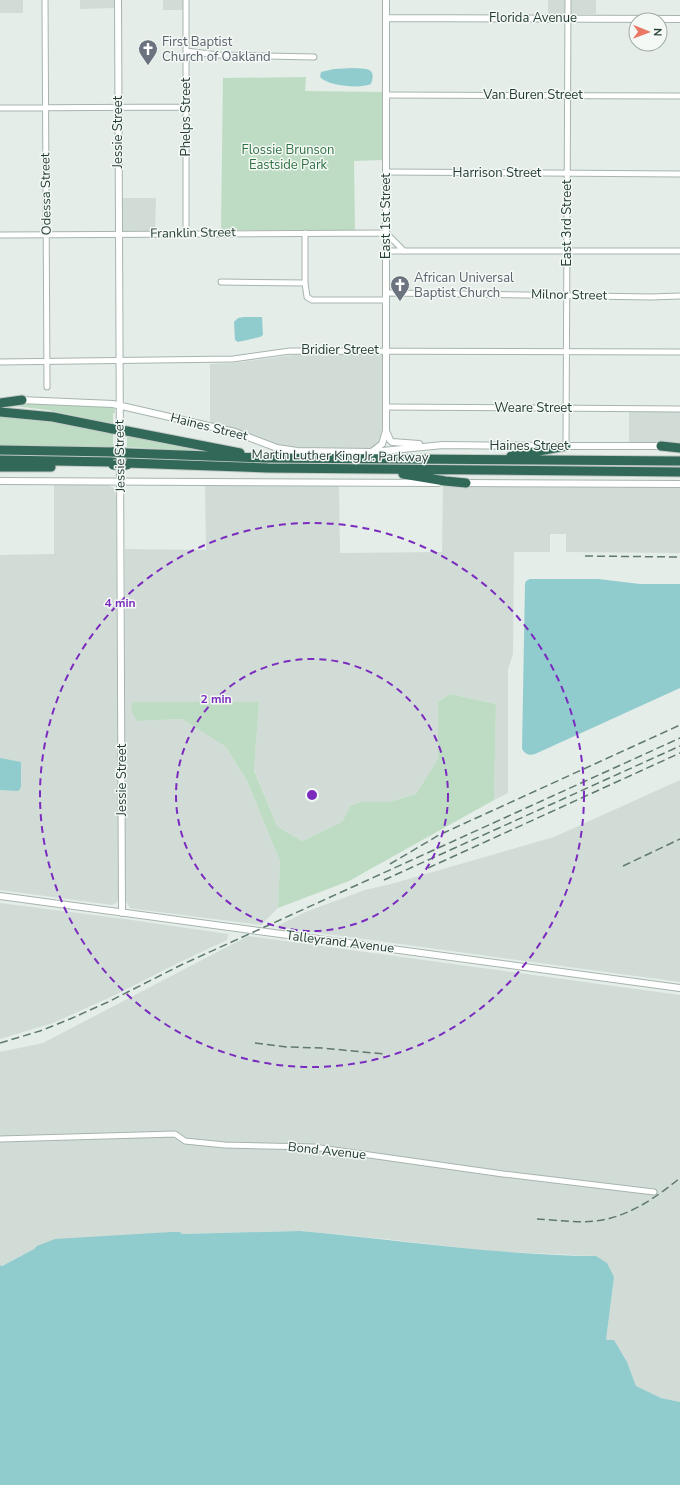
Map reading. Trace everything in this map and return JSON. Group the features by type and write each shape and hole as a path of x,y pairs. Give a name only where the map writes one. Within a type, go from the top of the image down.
{"highway":[{"path":"0,403 22,400"},
{"path":"0,412 53,417 265,458"},
{"path":"468,460 526,454 566,446"},
{"path":"661,446 680,447"},
{"name":"Martin Luther King Jr. Parkway","path":"0,450 113,452 265,458 680,461"},
{"name":"Martin Luther King Jr. Parkway","path":"0,460 268,468 680,472"},
{"path":"0,467 113,464"},
{"path":"366,469 466,483"}],"street":[{"name":"Odessa Street","path":"45,0 48,387"},
{"name":"Jessie Street","path":"118,0 122,913"},
{"name":"Phelps Street","path":"186,0 186,233"},
{"name":"East 1st Street","path":"372,452 382,444 386,431 386,0"},
{"name":"East 3rd Street","path":"566,446 568,0"},
{"name":"Florida Avenue","path":"387,18 680,19"},
{"path":"186,51 218,55 314,57"},
{"name":"Van Buren Street","path":"387,95 680,96"},
{"path":"0,108 186,107"},
{"name":"Harrison Street","path":"386,172 680,174"},
{"path":"221,282 305,283 305,233"},
{"path":"386,233 404,251"},
{"name":"Franklin Street","path":"0,235 386,233"},
{"path":"386,251 680,252"},
{"name":"Milnor Street","path":"305,283 306,295 312,300 386,296 680,296"},
{"name":"Bridier Street","path":"0,362 233,359 290,351 386,350 680,352"},
{"name":"Haines Street","path":"0,400 100,403 119,406 235,432 289,450 372,452 443,445 661,446"},
{"name":"Weare Street","path":"386,407 680,409"},
{"path":"386,431 390,440 396,443 443,445"},
{"path":"0,482 680,484"},
{"name":"Talleyrand Avenue","path":"0,896 680,988"},
{"name":"Bond Avenue","path":"0,1139 175,1134 185,1141 224,1146 313,1147 654,1192"}],"shaded area":[{"path":"0,0 23,0 23,13 0,13"},
{"path":"80,0 114,0 114,8 80,9"},
{"path":"163,0 188,0 188,10 163,10"},
{"path":"548,0 596,0 596,14 548,14"},
{"path":"123,198 156,198 155,231 123,231"},
{"path":"390,281 407,281 406,296 389,296"},
{"path":"382,354 383,434 380,444 370,449 294,449 280,446 242,432 210,425 210,364 233,363 293,355"},
{"path":"629,412 680,412 680,444 629,443"},
{"path":"54,484 107,485 114,488 116,497 119,899 112,905 0,890 0,555 54,554"},
{"path":"205,485 339,485 340,553 442,552 443,485 680,487 680,553 566,552 566,534 550,534 550,552 514,552 513,654 508,669 508,793 494,800 496,704 450,694 438,702 438,759 416,794 389,802 361,802 350,806 342,822 302,841 277,826 254,769 259,702 137,721 182,719 226,747 247,781 280,861 278,908 261,925 135,909 130,908 125,900 125,549 206,550"},
{"path":"680,780 680,982 275,927 308,911 365,890 391,884 554,837"},
{"path":"0,903 228,934 227,940 113,996 53,1023 0,1039"},
{"path":"248,936 680,995 680,1402 661,1398 636,1386 627,1362 606,1340 614,1277 596,1256 488,1251 300,1231 182,1234 180,1232 171,1232 38,1246 1,1266 0,1265 0,1052 43,1043"}],"green space":[{"name":"Flossie Brunson Eastside Park","path":"306,77 305,91 383,92 383,160 354,161 355,230 221,230 223,78"},
{"path":"36,403 111,406 115,410 115,413 113,413 113,424 48,410 14,406"},
{"path":"0,414 20,415 113,432 113,447 0,445"},
{"path":"127,435 191,447 213,452 127,447"},
{"path":"450,694 496,704 494,800 349,881 278,908 280,861 247,781 226,747 182,719 137,721 131,710 133,702 259,702 254,770 277,826 302,841 342,822 350,806 361,802 389,802 416,794 438,759 438,702"}],"water":[{"path":"353,68 369,70 373,74 371,84 366,86 344,86 330,83 320,77 321,72 334,69"},
{"path":"262,317 263,335 238,342 235,340 234,322 238,318"},
{"path":"530,579 598,579 640,584 680,584 680,688 535,754 529,755 526,753 522,749 525,584 526,581"},
{"path":"0,758 21,762 21,786 18,791 0,790"},
{"path":"300,1231 485,1250 596,1256 607,1263 614,1277 606,1340 614,1340 627,1362 636,1386 661,1398 680,1402 680,1485 0,1485 0,1265 2,1266 37,1246 55,1239 171,1232 180,1232 182,1234"}],"railway":[{"path":"585,556 680,557"},
{"path":"390,864 439,835 680,725"},
{"path":"0,1043 40,1031 108,1002 181,965 680,738"},
{"path":"384,880 680,746"},
{"path":"428,868 680,753"},
{"path":"623,866 680,839"},
{"path":"255,1043 287,1047 322,1048 384,1054"},
{"path":"537,1219 584,1222 611,1218 639,1207 680,1178"}],"place":[{"name":"First Baptist Church of Oakland","path":"148,66"},
{"name":"African Universal Baptist Church","path":"400,302"}]}
